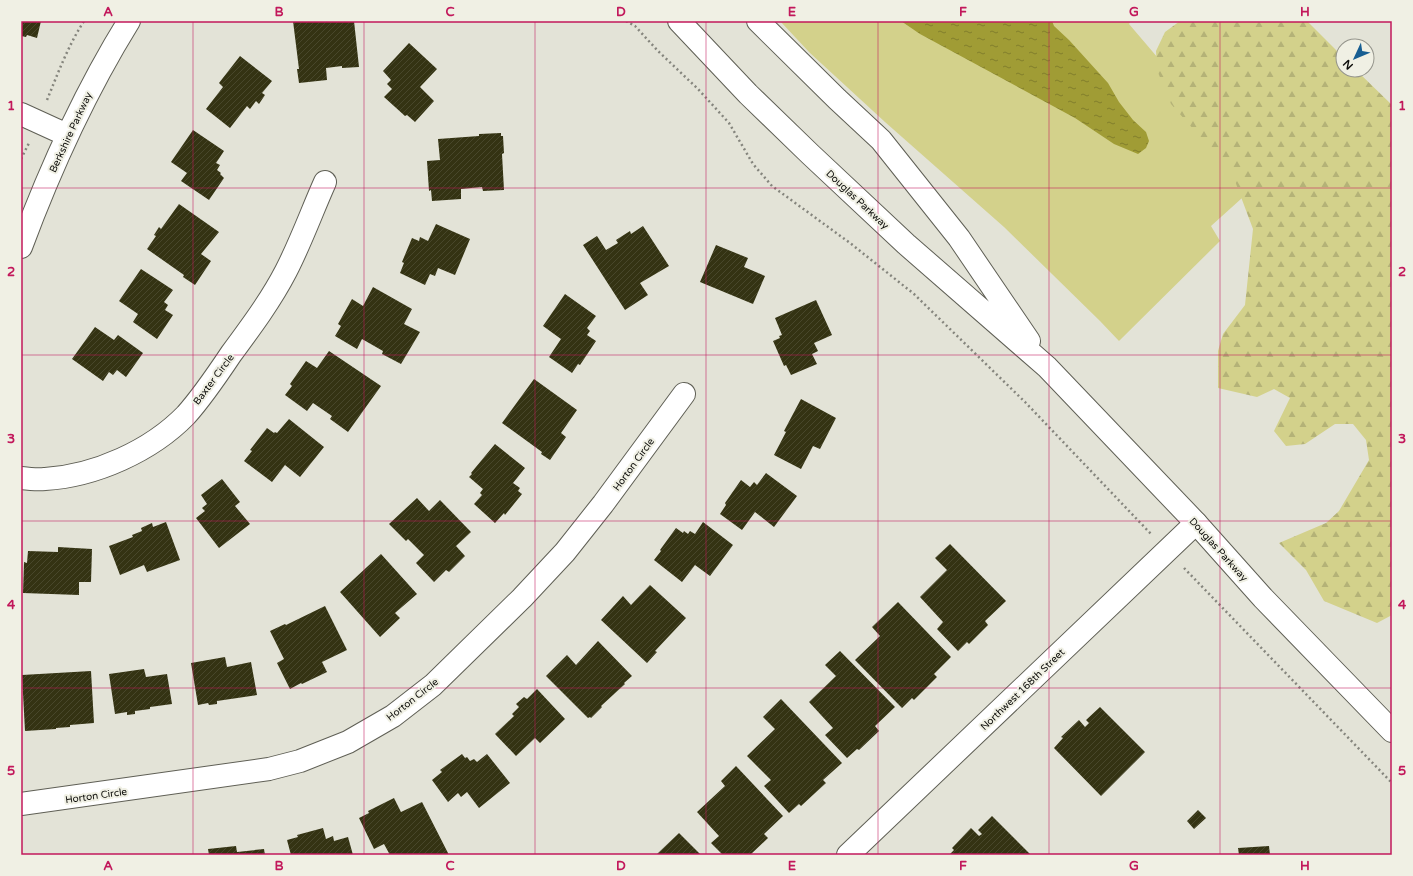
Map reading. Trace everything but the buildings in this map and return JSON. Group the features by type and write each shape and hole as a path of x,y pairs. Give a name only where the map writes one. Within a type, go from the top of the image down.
{"street":[{"name":"Berkshire Parkway","path":"21,247 41,194 67,135 110,51 129,21"},
{"name":"Douglas Parkway","path":"679,21 748,94 810,154 906,244 1047,367 1196,523 1263,598 1392,731"},
{"name":"Douglas Parkway","path":"758,21 837,100 881,140 959,238 1047,367"},
{"path":"30,118 67,135"},
{"name":"Baxter Circle","path":"21,478 45,479 76,474 110,465 144,448 185,415 205,391 262,311 286,271 325,182"},
{"name":"Horton Circle","path":"21,804 269,769 300,761 348,742 393,716 433,685 522,598 565,552 608,499 684,394"},
{"name":"Northwest 168th Street","path":"848,855 1196,523"}],"path":[{"path":"21,159 30,118 84,21"},
{"path":"626,21 635,26 658,51 698,89 729,123 753,164 772,186 850,243 914,294 1025,402 1152,534"},
{"path":"1184,568 1392,783"}],"green space":[{"path":"780,21 1131,21 1129,24 1262,180 1211,226 1220,241 1119,341 1004,227 885,122 810,53"},
{"path":"1180,21 1307,21 1335,49 1335,78 1364,78 1392,105 1392,615 1377,623 1324,601 1306,570 1279,543 1326,523 1339,511 1369,460 1366,440 1353,424 1335,424 1305,444 1286,446 1274,431 1290,398 1274,389 1257,397 1218,388 1218,351 1223,334 1245,305 1253,229 1232,173 1171,104 1157,70 1156,51 1165,32"}],"water":[{"path":"901,21 1052,21 1054,26 1069,40 1108,83 1119,102 1133,120 1146,132 1149,141 1146,148 1138,154 1114,144 1075,118 920,34"}]}
